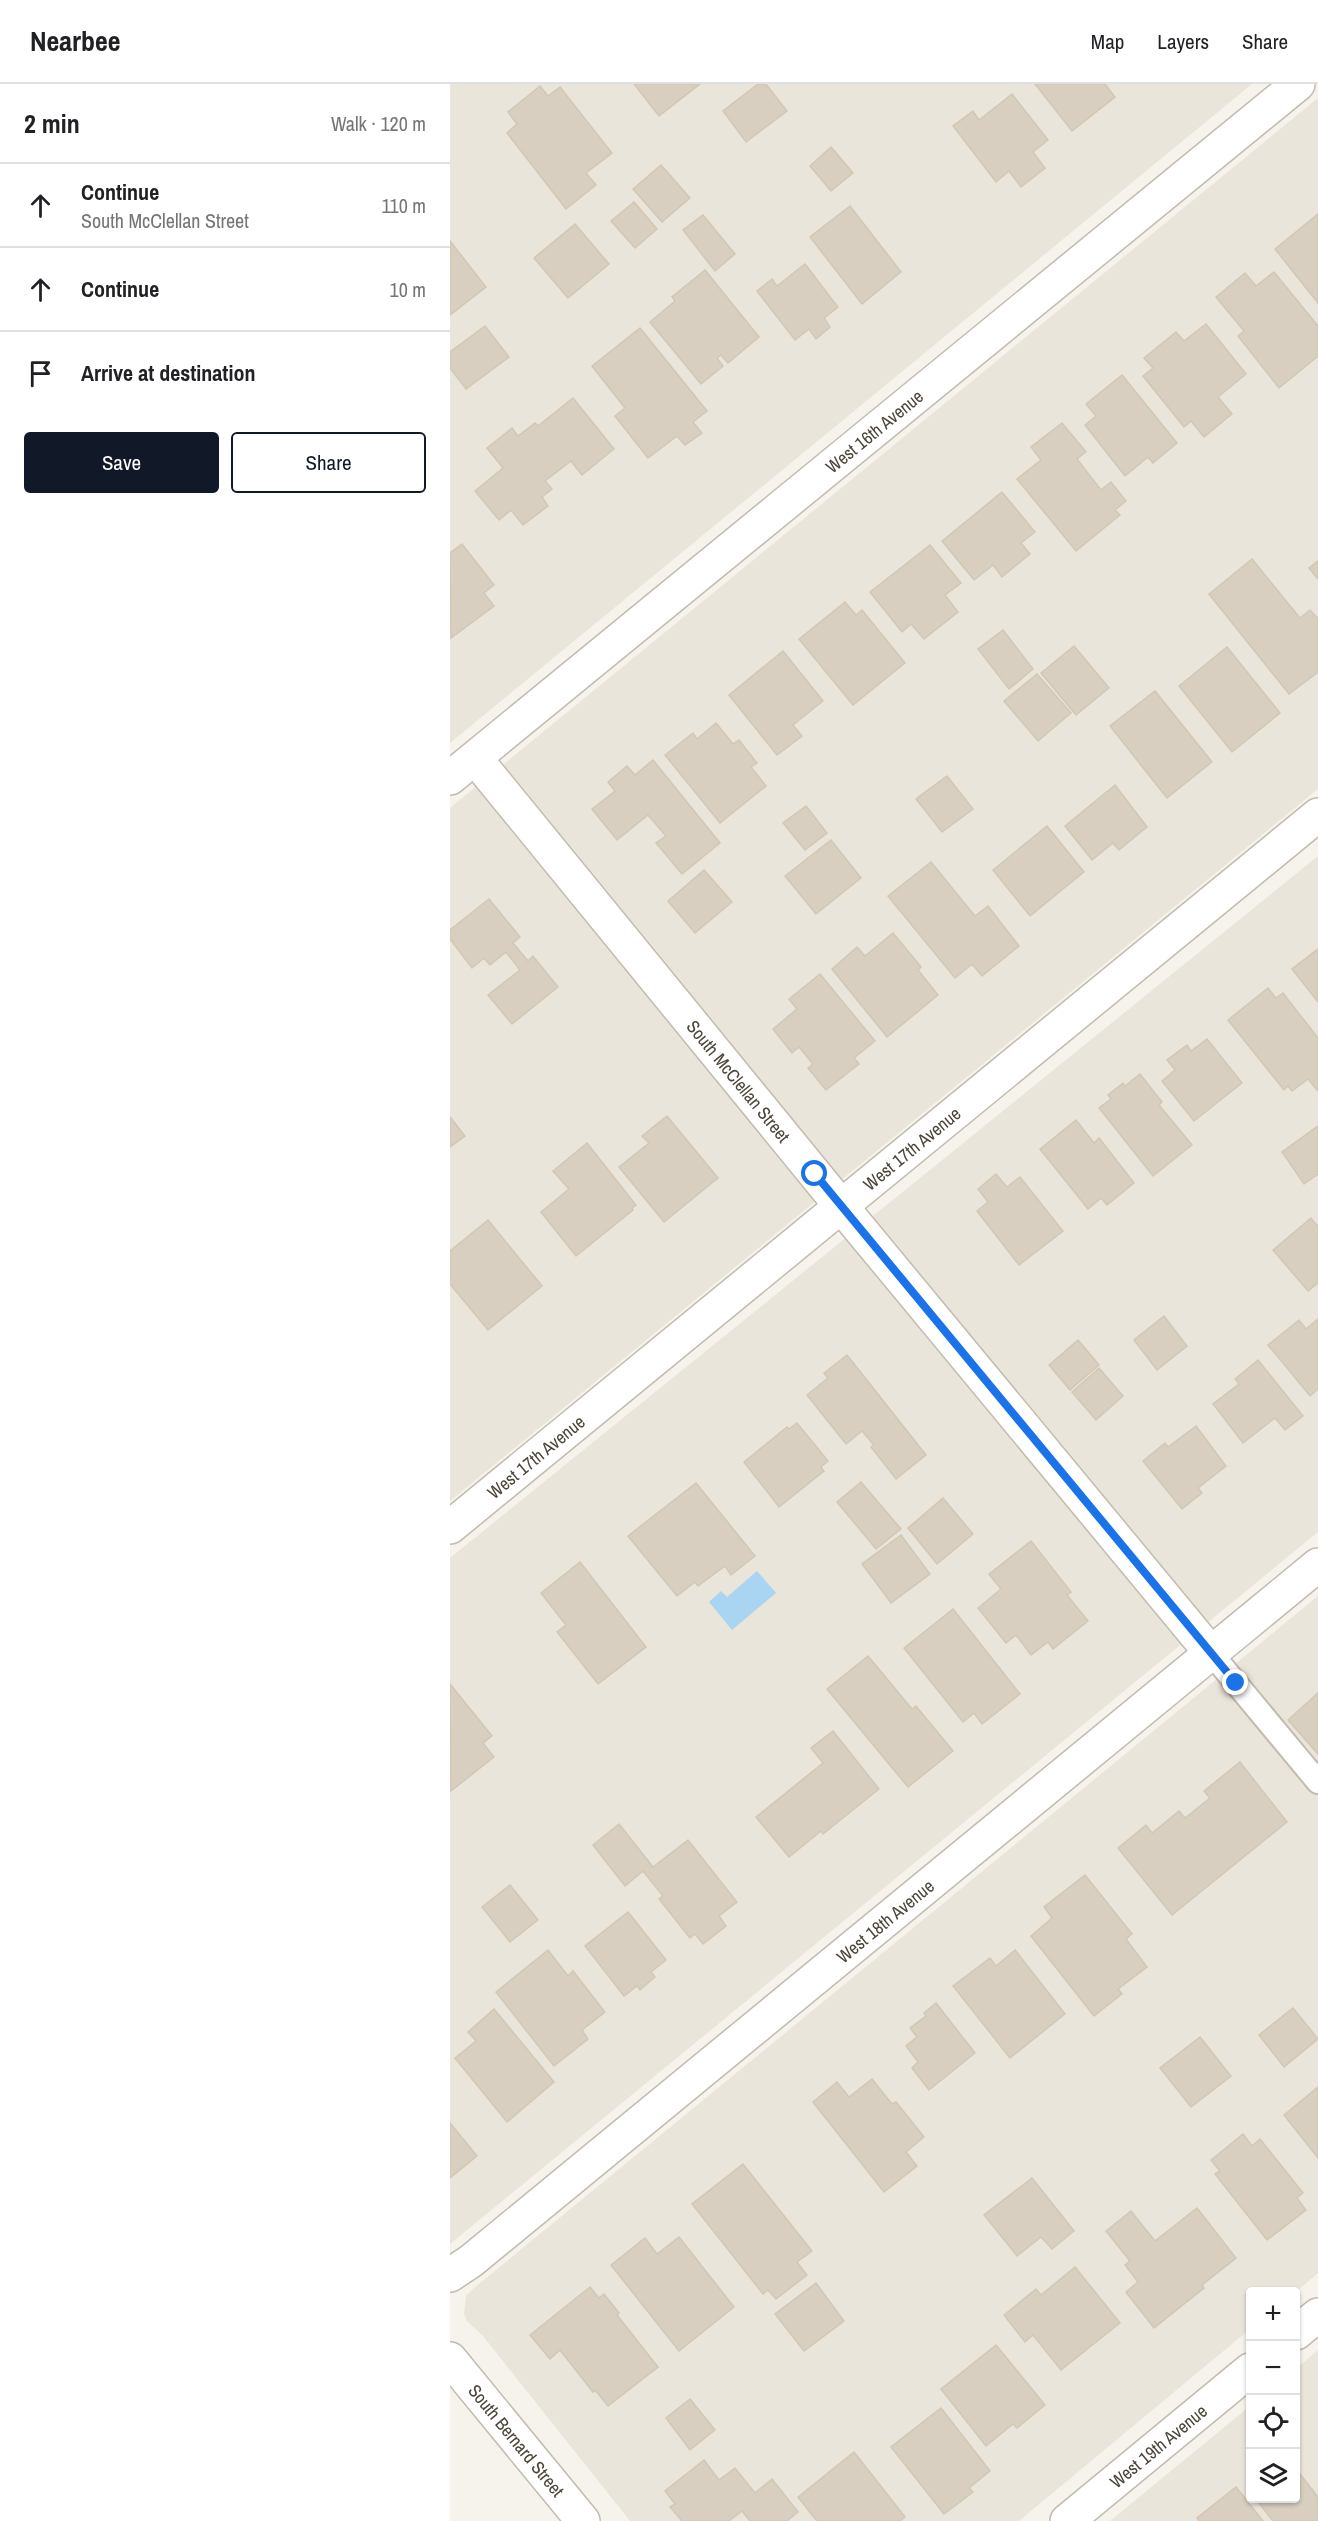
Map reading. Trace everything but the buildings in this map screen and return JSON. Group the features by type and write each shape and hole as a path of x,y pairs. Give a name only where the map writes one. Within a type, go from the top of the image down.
{"street":[{"name":"West 16th Avenue","path":"450,778 1298,84"},
{"name":"South McClellan Street","path":"475,758 841,1206 1211,1653"},
{"name":"West 17th Avenue","path":"450,1527 1318,814"},
{"name":"West 18th Avenue","path":"450,2275 480,2253 1318,1565"},
{"path":"1300,2330 1318,2315"},
{"name":"South Bernard Street","path":"450,2359 583,2521"},
{"name":"West 19th Avenue","path":"1067,2521 1246,2374"}],"lane":[{"path":"1211,1653 1318,1782"}],"shaded area":[{"path":"450,84 1252,84 450,743"},
{"path":"1318,98 1318,789 450,1501 450,808"},
{"path":"1318,856 1318,1532 450,2244 450,1558"},
{"path":"1318,1596 1318,2273 1300,2289 1246,2287 1246,2332 1019,2521 630,2521 483,2336 467,2321 464,2314 466,2296"},
{"path":"1318,2350 1318,2521 1110,2521 1246,2409 1246,2503 1300,2503 1300,2366"}],"water":[{"path":"757,1571 776,1593 732,1630 709,1602 721,1591 727,1597"}],"route":[{"path":"815,1174 1236,1683"}]}
